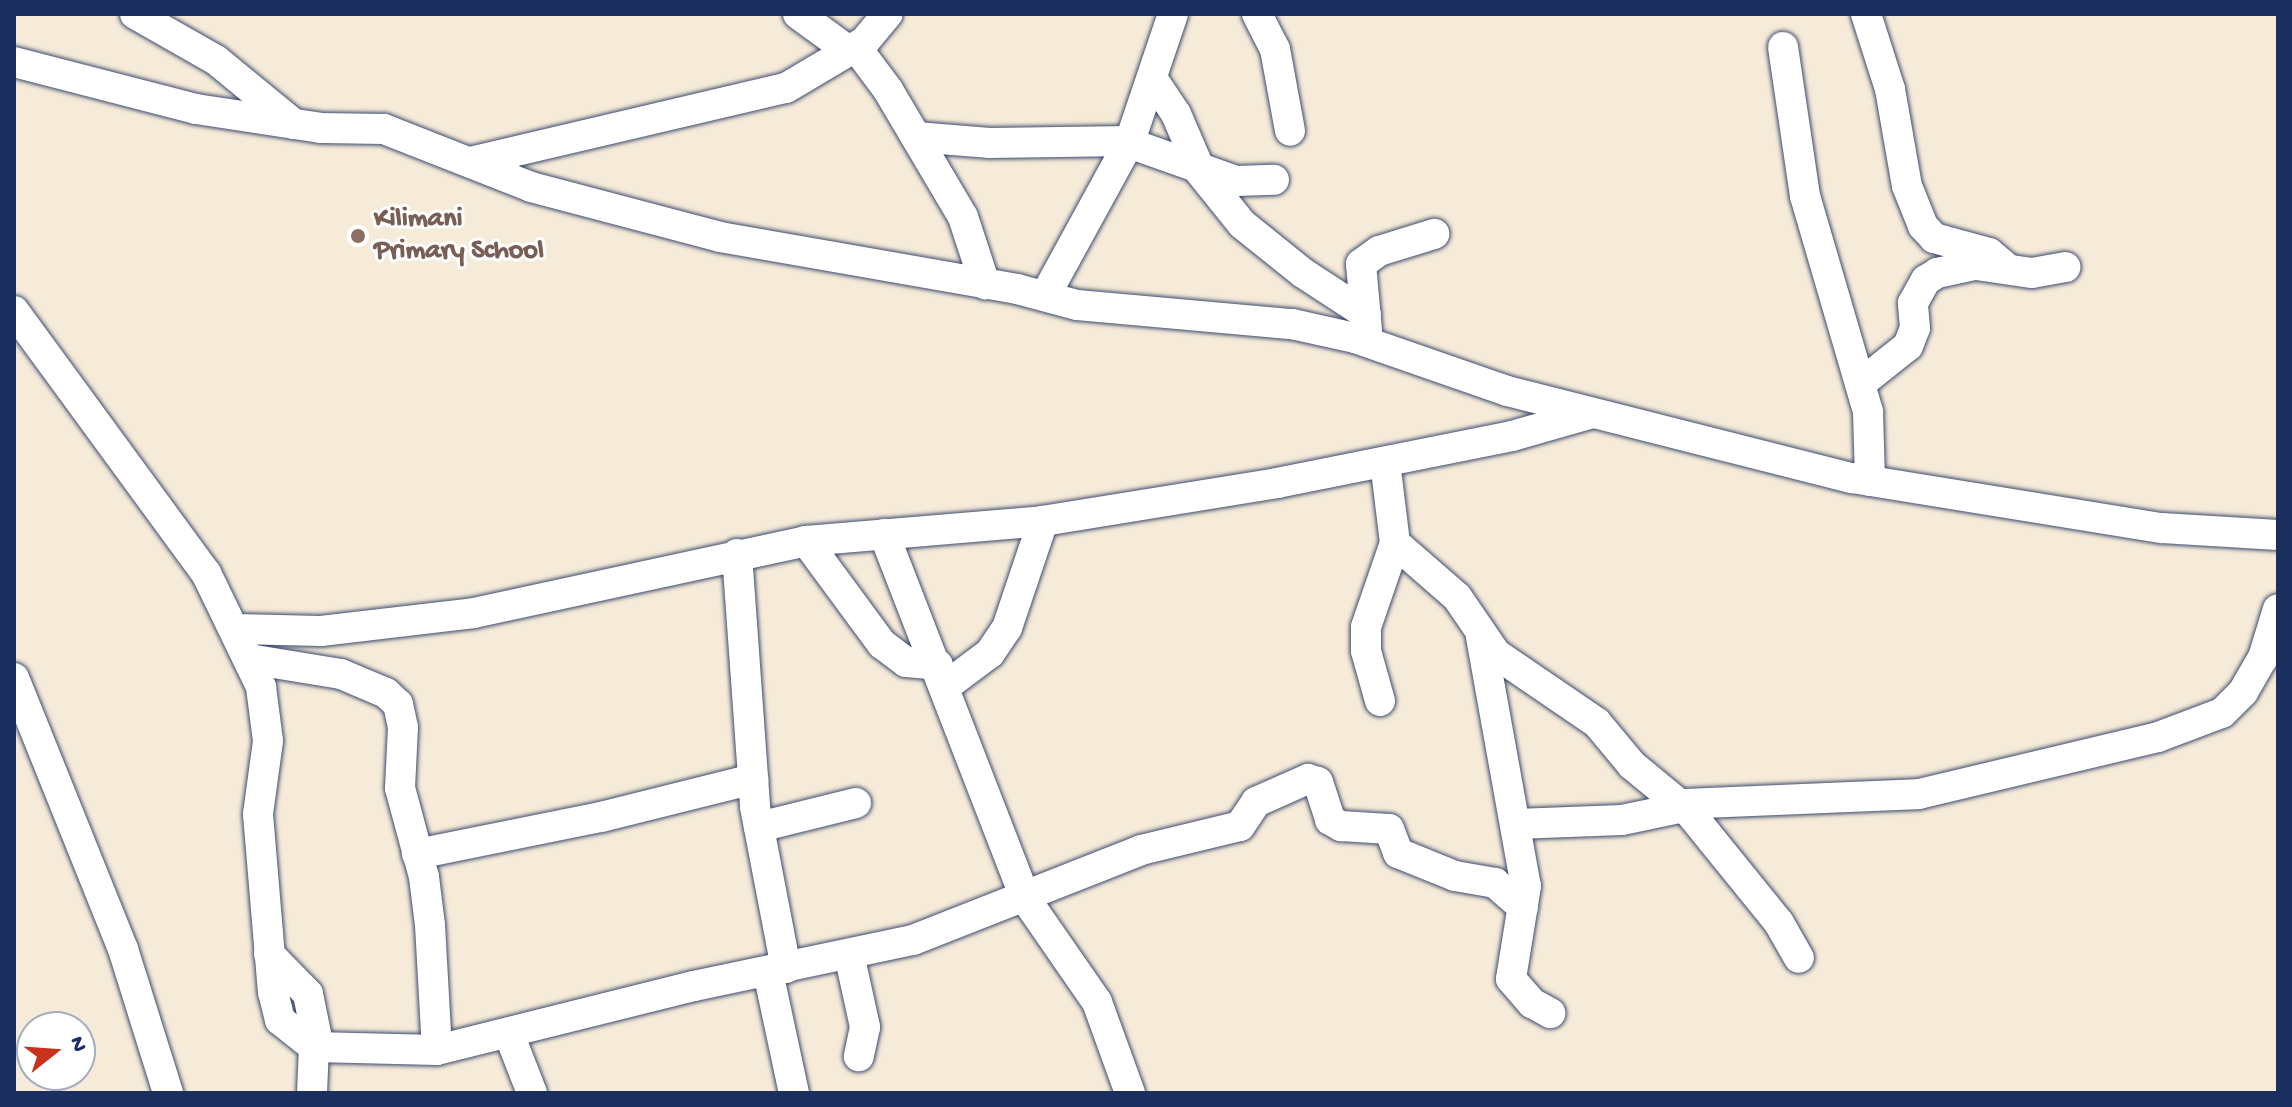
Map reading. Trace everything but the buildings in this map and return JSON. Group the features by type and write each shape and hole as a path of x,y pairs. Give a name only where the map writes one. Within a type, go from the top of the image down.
{"street":[{"path":"135,14 216,60 294,124"},
{"path":"798,14 852,49 916,137 963,217 985,284"},
{"path":"474,161 786,88 852,49 888,14"},
{"path":"1045,296 1129,142 1173,14"},
{"path":"1257,14 1275,49 1290,131"},
{"path":"1866,14 1890,89 1907,186 1923,226 1934,238 1989,253 2008,269"},
{"path":"1783,47 1805,196 1868,412 1870,481"},
{"path":"14,62 196,109 294,124 384,129 474,161 531,187 610,212 720,237 1093,306 1367,328 1590,414 1870,481 2162,528 2278,535"},
{"path":"1152,78 1176,114 1195,164 1242,224 1367,328"},
{"path":"916,137 990,143 1129,142 1236,181 1274,180"},
{"path":"1367,328 1363,261 1434,234"},
{"path":"1860,384 1908,346 1915,328 1913,303 1926,280 1964,266 2032,273 2065,267"},
{"path":"14,311 206,573 236,629 261,687 268,741 258,814 269,954 280,1020 316,1048 437,1050 913,940 1141,850 1240,826 1256,802 1308,779 1321,788 1330,820 1341,826 1389,829 1398,853 1455,876 1495,883 1523,907"},
{"path":"236,629 321,631 474,613 806,541 1043,521 1385,462 1590,414"},
{"path":"1380,701 1366,651 1366,627 1395,543 1385,462"},
{"path":"806,541 882,644 906,662 942,675 990,653 1007,628 1043,521"},
{"path":"884,534 942,675 1025,898 1097,1002 1130,1093"},
{"path":"1395,543 1457,597 1481,637 1514,669 1597,723 1632,765 1683,806 1779,923 1799,958"},
{"path":"737,554 753,779 794,1093"},
{"path":"1516,824 1622,820 1683,806 1919,794 2158,737 2222,713 2243,692 2263,658 2278,609"},
{"path":"1481,637 1526,886 1511,979 1532,1003 1550,1013"},
{"path":"249,659 341,674 386,693 398,704 403,727 400,788 417,854 430,925 437,1050"},
{"path":"14,678 123,949 168,1093"},
{"path":"417,854 601,817 753,779"},
{"path":"759,827 856,803"},
{"path":"849,954 865,1027 859,1056"},
{"path":"509,1034 532,1093"},
{"path":"312,1093 316,1048"}],"place":[{"name":"Kilimani Primary School","path":"358,236"}]}
